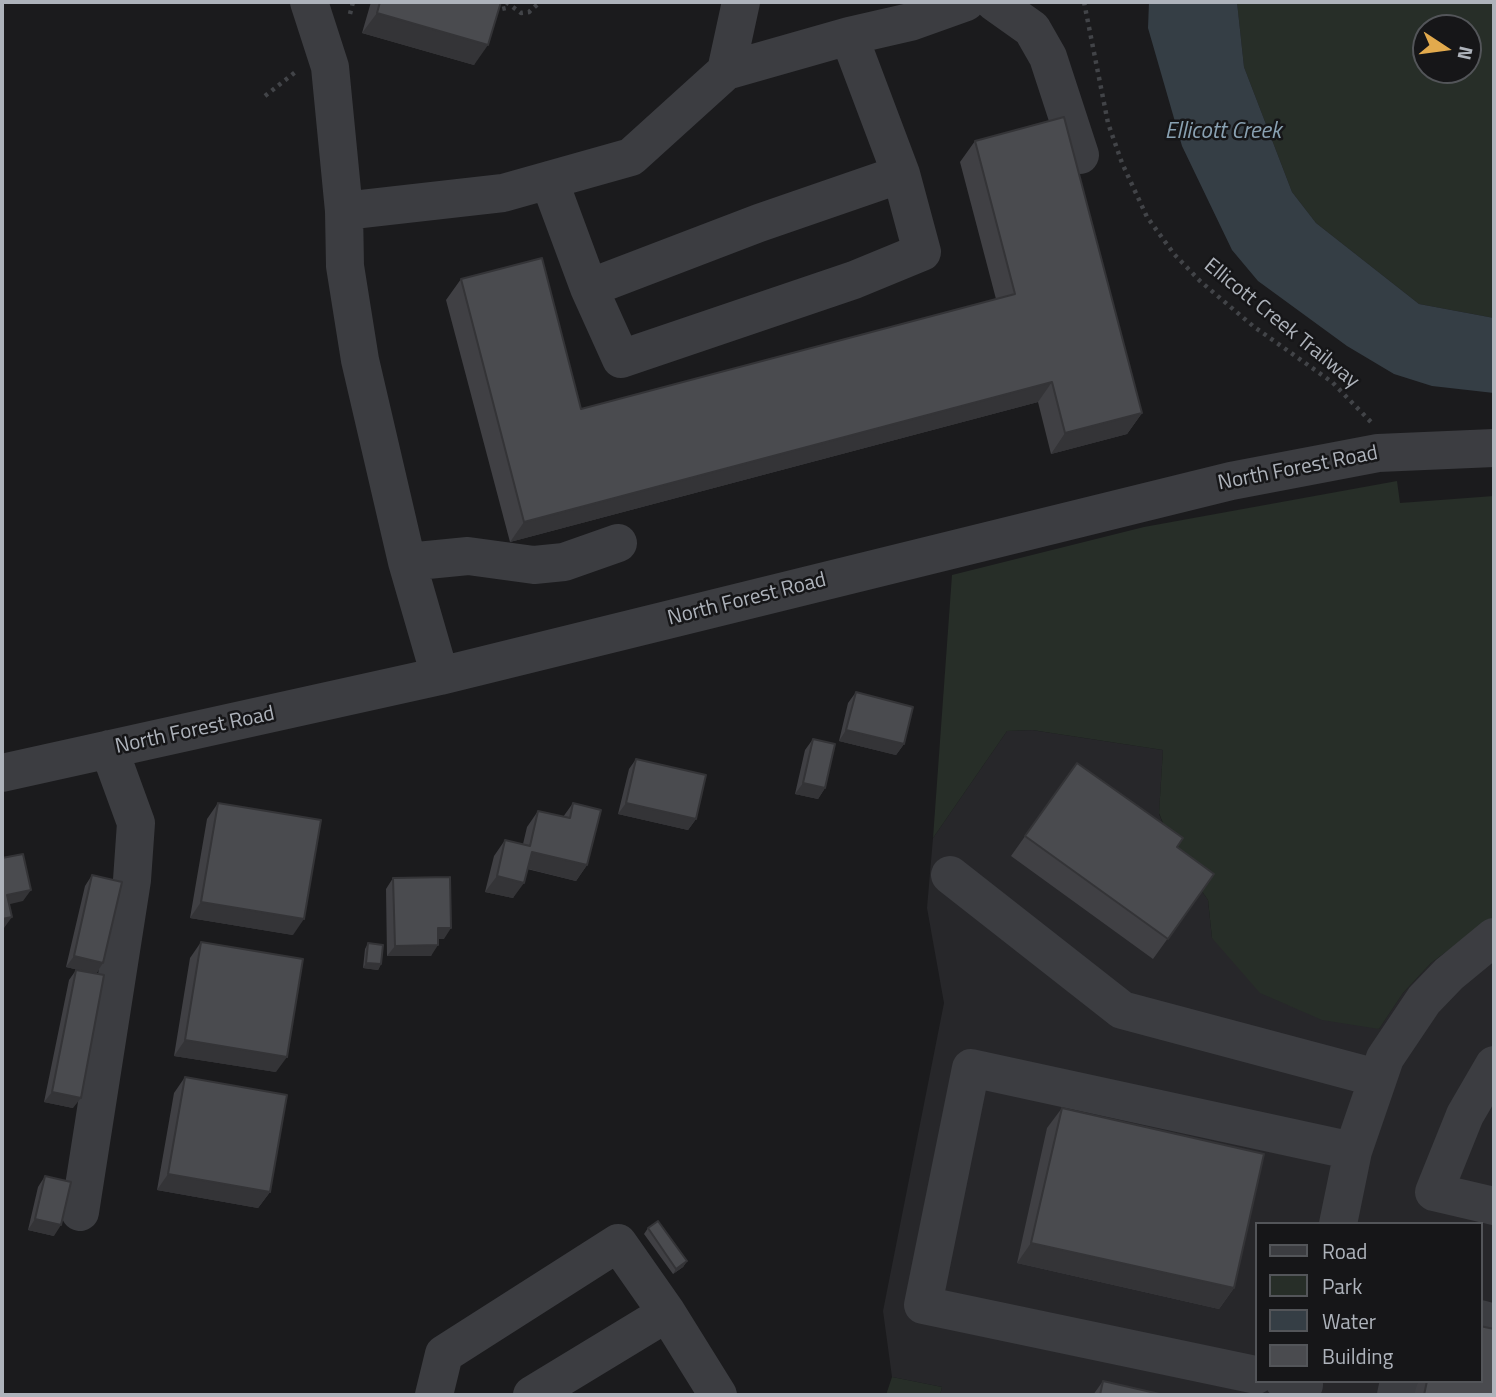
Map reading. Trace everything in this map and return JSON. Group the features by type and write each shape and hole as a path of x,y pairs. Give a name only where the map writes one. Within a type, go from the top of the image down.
{"street":[{"path":"309,2 330,67 344,211 345,266 360,360 407,562 440,676"},
{"path":"726,71 741,2"},
{"path":"344,211 503,193 631,157 726,71 849,36 910,22 966,2"},
{"path":"994,2 1032,29 1048,57 1080,155"},
{"path":"549,180 589,288 621,359 854,280 922,252 901,174 849,36"},
{"path":"589,288 759,223 901,174"},
{"name":"North Forest Road","path":"2,772 440,676 1231,481 1378,453 1494,448"},
{"path":"407,562 468,556 534,565 564,562 618,543"},
{"path":"80,1212 132,880 136,823 108,750"},
{"path":"950,875 1122,1010 1377,1078"},
{"path":"1338,1222 1353,1151 1377,1078 1398,1036 1424,1000 1449,974 1494,937"},
{"path":"1494,1065 1465,1115 1434,1192 1494,1206"},
{"path":"1254,1376 923,1305 971,1068 1353,1151"},
{"path":"434,1395 444,1354 618,1243 667,1313 718,1395"},
{"path":"533,1395 667,1313"}],"path":[{"path":"488,9 504,11 508,4 521,13 529,12 540,2"},
{"name":"Ellicott Creek Trailway","path":"1084,2 1108,123 1122,163 1147,217 1174,254 1200,281 1253,326 1332,382 1374,426"}],"shaded area":[{"path":"1032,730 1163,750 1159,814 1174,851 1208,900 1212,938 1379,1029 1403,993 1431,963 1494,917 1494,1395 940,1395 942,1387 892,1377 883,1311 944,1003 927,908 933,838 1007,731"}],"green space":[{"path":"1237,2 1494,2 1494,318 1419,304 1316,223 1292,192 1244,67"},
{"path":"1397,481 1400,503 1494,496 1494,917 1431,963 1403,993 1379,1029 1322,1020 1260,993 1212,938 1208,900 1174,851 1159,813 1163,750 1032,730 1007,731 933,838 952,575 1144,527"},
{"path":"892,1377 942,1387 940,1395 886,1395"}],"water":[{"name":"Ellicott Creek","path":"1149,2 1237,2 1244,67 1292,192 1316,223 1419,304 1494,318 1494,393 1432,386 1394,374 1347,346 1258,281 1232,250 1182,146 1148,28"}],"building":[{"path":"380,2 501,2 488,45 377,13"},
{"path":"1064,117 1142,413 1065,433 1052,382 524,522 461,279 542,258 581,409 1015,294 975,141"},
{"path":"856,692 913,707 904,744 846,730"},
{"path":"813,739 835,744 825,788 803,783"},
{"path":"636,759 706,775 696,819 626,803"},
{"path":"1077,763 1183,838 1177,847 1214,874 1168,939 1025,836"},
{"path":"218,803 321,820 304,919 201,902"},
{"path":"573,803 601,810 587,865 532,852 524,883 497,876 505,840 530,846 538,811 570,818"},
{"path":"23,854 31,890 7,895 12,917 2,919 2,858"},
{"path":"92,875 122,882 103,963 74,956"},
{"path":"450,877 451,928 438,928 438,945 395,946 393,878"},
{"path":"201,942 303,959 287,1057 185,1040"},
{"path":"368,943 383,945 381,964 366,963"},
{"path":"76,970 104,975 81,1098 52,1092"},
{"path":"185,1077 287,1095 270,1192 168,1174"},
{"path":"1062,1108 1264,1154 1234,1288 1031,1243"},
{"path":"45,1176 71,1182 61,1225 35,1219"},
{"path":"658,1221 687,1261 676,1269 648,1228"},
{"path":"1482,1326 1494,1329 1494,1395 1424,1395 1427,1383 1482,1383"},
{"path":"1103,1381 1164,1395 1100,1395"}]}
